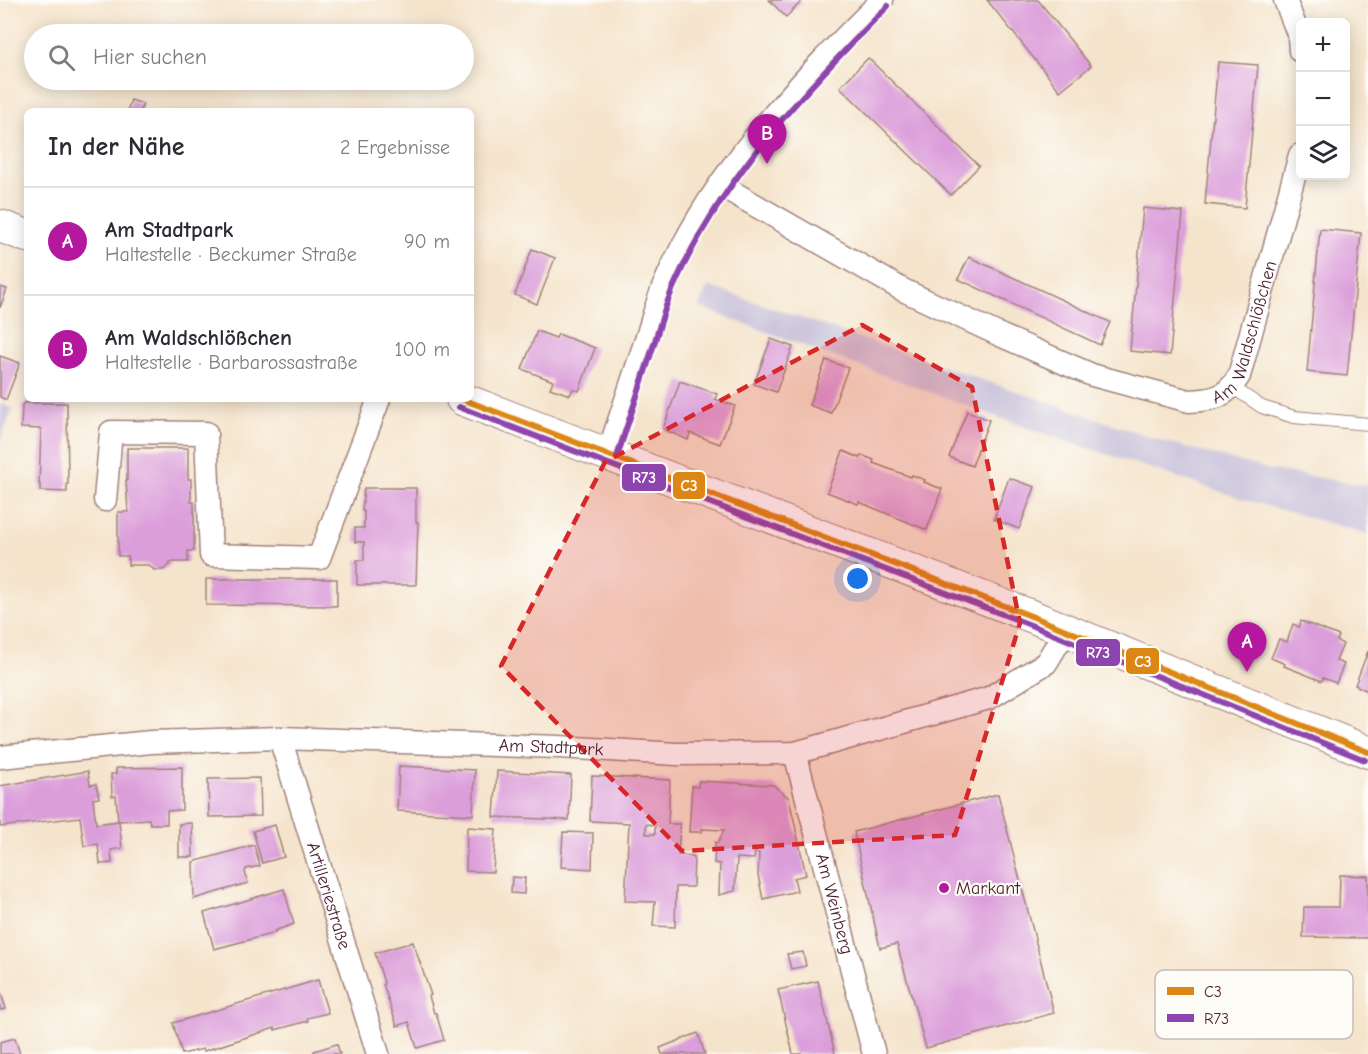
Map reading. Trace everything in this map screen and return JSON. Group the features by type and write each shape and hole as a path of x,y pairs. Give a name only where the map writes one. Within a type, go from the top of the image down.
{"main road":[{"path":"0,226 24,235"},
{"path":"470,402 1066,630 1368,752"}],"street":[{"path":"609,454 665,281 691,231 754,138 815,67 882,0"},
{"path":"1285,0 1296,28"},
{"name":"Am Waldschlößchen","path":"720,185 903,290 1092,375 1189,401 1219,397 1232,387 1239,376 1296,169"},
{"path":"105,500 111,432 206,433 211,555 319,558 378,402"},
{"name":"Am Stadtpark","path":"0,757 152,742 280,738 560,747 677,754 795,753 989,698 1046,663 1066,630"},
{"name":"Artilleriestraße","path":"280,738 378,1054"},
{"name":"Am Weinberg","path":"795,753 874,1054"}],"lane":[{"path":"1232,387 1262,407 1294,417 1368,423"}],"highlighted area":[{"path":"862,325 972,387 1020,623 955,835 682,851 501,666 605,462"}],"shaded area":[{"path":"708,286 1159,440 1267,469 1368,486 1368,534 1246,500 1030,429 699,307"},
{"path":"0,404 13,409 0,441"}],"building":[{"path":"769,0 803,0 786,17"},
{"path":"987,0 1038,0 1091,66 1060,91"},
{"path":"868,58 979,166 951,195 840,87"},
{"path":"1218,62 1258,65 1245,208 1205,204"},
{"path":"131,100 143,104 141,108 128,108"},
{"path":"1143,208 1183,212 1170,355 1130,351"},
{"path":"1320,229 1361,233 1347,376 1307,372"},
{"path":"532,249 555,258 537,304 515,295"},
{"path":"969,257 1110,322 1100,345 958,279"},
{"path":"0,287 7,289 0,308"},
{"path":"537,331 556,338 558,334 595,348 579,391 573,389 570,395 550,388 553,381 522,369"},
{"path":"771,339 793,347 776,392 754,384"},
{"path":"0,356 20,363 6,400 0,397"},
{"path":"826,360 848,368 831,413 809,405"},
{"path":"680,381 717,394 715,399 735,406 720,444 690,433 688,440 663,429"},
{"path":"24,403 67,403 67,492 40,491 41,429 21,428"},
{"path":"967,411 989,420 972,466 949,457"},
{"path":"127,448 188,448 188,479 191,479 191,502 194,502 194,551 188,551 188,562 170,562 170,565 163,570 154,570 149,565 128,565 128,556 118,556 118,512 128,512"},
{"path":"843,451 860,458 861,455 874,460 873,463 911,477 912,475 942,489 927,530 859,502 858,504 827,492"},
{"path":"1009,478 1035,487 1019,529 994,519"},
{"path":"364,488 416,488 416,522 418,522 416,585 357,585 357,560 364,560 364,542 355,542 355,528 364,528 364,511 362,511"},
{"path":"206,579 337,579 337,606 206,605"},
{"path":"1301,621 1339,636 1337,641 1343,644 1336,661 1344,664 1336,683 1323,678 1322,681 1284,666 1285,664 1271,658 1279,639 1287,642 1293,624 1299,627"},
{"path":"1368,651 1368,691 1355,685"},
{"path":"399,766 475,770 473,815 397,811"},
{"path":"182,767 182,810 167,811 167,824 150,824 149,819 119,821 122,848 111,850 112,863 100,864 98,844 84,846 80,817 0,827 0,786 88,771 90,785 96,784 99,798 93,799 96,824 118,821 116,796 112,796 111,774 116,774 116,768"},
{"path":"497,771 571,775 569,820 494,817"},
{"path":"592,776 670,780 668,824 680,824 678,855 694,856 693,887 676,887 675,927 653,926 655,902 625,901 629,823 590,821","holes":["646,824 655,825 655,834 646,834"]},
{"path":"260,778 261,816 209,817 208,779"},
{"path":"699,781 773,785 789,798 806,875 794,878 797,891 763,899 758,875 759,853 755,852 754,859 737,858 735,891 719,895 720,864 714,863 715,842 718,843 724,830 702,829 702,832 689,832 692,786 698,787"},
{"name":"Markant","path":"998,794 1054,1013 926,1048 897,944 880,948 854,832"},
{"path":"192,823 193,857 179,857 179,824"},
{"path":"275,825 284,857 262,863 253,831"},
{"path":"467,827 496,829 493,872 466,871"},
{"path":"563,832 593,833 592,869 561,867"},
{"path":"254,845 260,866 246,869 248,883 194,899 193,862"},
{"path":"1340,875 1368,876 1368,938 1303,937 1304,907 1339,907"},
{"path":"512,877 525,878 524,894 511,893"},
{"path":"284,889 294,924 274,931 275,933 214,949 204,913"},
{"path":"413,942 444,1040 417,1048 409,1022 397,1026 375,953"},
{"path":"803,952 806,966 791,969 787,954"},
{"path":"318,980 328,1013 204,1051 203,1049 182,1054 173,1023"},
{"path":"818,981 835,1054 793,1054 778,990"},
{"path":"0,990 6,1009 0,1010"},
{"path":"698,1033 705,1054 662,1054 660,1048"},
{"path":"15,1038 20,1054 0,1054 0,1042"},
{"path":"337,1044 340,1054 315,1054 314,1051"}],"transit line":[{"name":"R73","path":"617,457 670,295 715,209 767,137 826,70 888,6"},
{"name":"C3","path":"470,402 1031,616 1368,752"},
{"name":"R73","path":"459,407 1028,624 1365,760"}],"place":[{"name":"Am Waldschlößchen","path":"767,164"},
{"name":"Am Stadtpark","path":"1247,672"},
{"name":"Markant","path":"944,888"}]}
